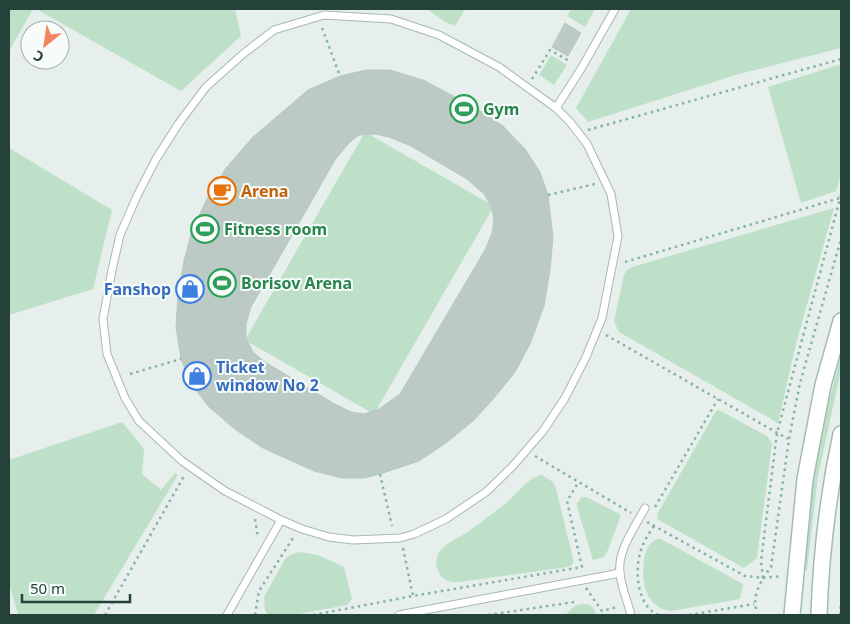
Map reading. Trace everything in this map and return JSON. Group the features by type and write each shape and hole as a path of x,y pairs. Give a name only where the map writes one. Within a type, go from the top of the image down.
{"street":[{"path":"792,615 804,479 823,385 841,321"},
{"path":"819,615 820,581 832,474 841,434"}],"lane":[{"path":"556,108 581,69 615,9"},
{"path":"324,15 391,19 439,35 499,67 556,108 587,144 611,194 618,236 602,318 586,357 565,398 543,431 512,467 486,492 446,519 414,534 400,538 352,540 329,537 281,520 225,491 182,461 139,420 125,398 107,354 104,319 112,270 120,235 140,188 179,123 206,87 243,54 274,30 324,15"},
{"path":"631,615 620,573 621,560 645,508"},
{"path":"227,615 281,520"},
{"path":"399,615 620,573"}],"path":[{"path":"322,28 340,76"},
{"path":"532,80 550,50 569,61"},
{"path":"587,130 841,59"},
{"path":"548,195 595,184"},
{"path":"625,262 841,197"},
{"path":"762,578 760,561 778,433 841,197"},
{"path":"756,609 754,604 762,578 771,567 789,439 800,383 841,239"},
{"path":"605,334 789,439"},
{"path":"130,374 181,359"},
{"path":"651,513 718,399"},
{"path":"535,456 632,514"},
{"path":"380,474 392,526"},
{"path":"104,615 184,476"},
{"path":"313,615 582,567 567,501 578,483"},
{"path":"647,521 745,576 762,578 789,575"},
{"path":"654,526 643,543 638,560 638,576 643,601 648,608 659,615"},
{"path":"255,615 259,590 294,538"},
{"path":"403,548 413,596"},
{"path":"586,587 586,590 602,611 621,606"},
{"path":"488,615 574,602"},
{"path":"689,615 754,604"},
{"path":"840,615 841,604"},
{"path":"528,609 529,615"}],"green space":[{"path":"9,9 33,9 27,20 20,20 20,32 9,51"},
{"path":"36,9 235,9 241,36 181,91 70,28 70,20 55,20"},
{"path":"427,9 465,9 455,26 445,22"},
{"path":"571,9 595,9 585,27 567,16"},
{"path":"631,9 841,9 841,48 739,74 588,122 576,108"},
{"path":"551,55 567,65 554,85 539,75"},
{"path":"841,64 841,175 836,191 801,203 768,87"},
{"path":"365,132 494,206 374,414 245,340"},
{"path":"9,148 112,210 93,289 9,315"},
{"path":"834,208 796,344 778,423 619,332 614,321 624,275 632,267"},
{"path":"841,354 841,370 818,476 807,570 803,569 812,483 826,413"},
{"path":"719,410 767,436 772,444 757,558 744,568 657,519 658,513 716,411"},
{"path":"122,422 144,449 142,474 161,490 175,473 178,475 94,615 18,615 9,583 9,460"},
{"path":"542,475 553,482 556,489 573,564 568,567 459,582 444,579 438,572 436,563 440,551 506,503 532,479"},
{"path":"582,497 586,497 620,514 607,552 604,557 593,560 577,507 577,503"},
{"path":"657,539 661,539 743,584 740,599 671,611 657,606 645,588 643,566 648,547"},
{"path":"299,552 318,555 344,567 352,599 347,605 294,615 268,615 265,610 264,597 285,559"},
{"path":"576,605 592,606 596,615 565,615"}],"building":[{"path":"565,23 581,33 568,56 552,47"},
{"name":"Borisov Arena","path":"366,70 390,70 423,80 476,108 503,126 525,149 540,172 548,195 553,237 544,306 530,344 515,372 473,421 446,443 419,461 364,478 342,478 314,471 263,448 236,430 209,407 192,385 181,359 176,327 178,295 192,230 207,199 226,168 253,137 308,90 340,76","holes":["375,134 389,137 411,146 467,179 484,194 491,206 494,219 492,233 485,250 400,394 379,409 364,414 351,412 333,403 265,362 253,352 246,338 246,324 251,307 335,160 349,143 359,135"]}],"place":[{"name":"Gym","path":"464,109"},
{"name":"Arena","path":"222,191"},
{"name":"Fitness room","path":"205,229"},
{"name":"Borisov Arena","path":"222,283"},
{"name":"Fanshop","path":"190,289"},
{"name":"Ticket window No 2","path":"197,376"}]}
